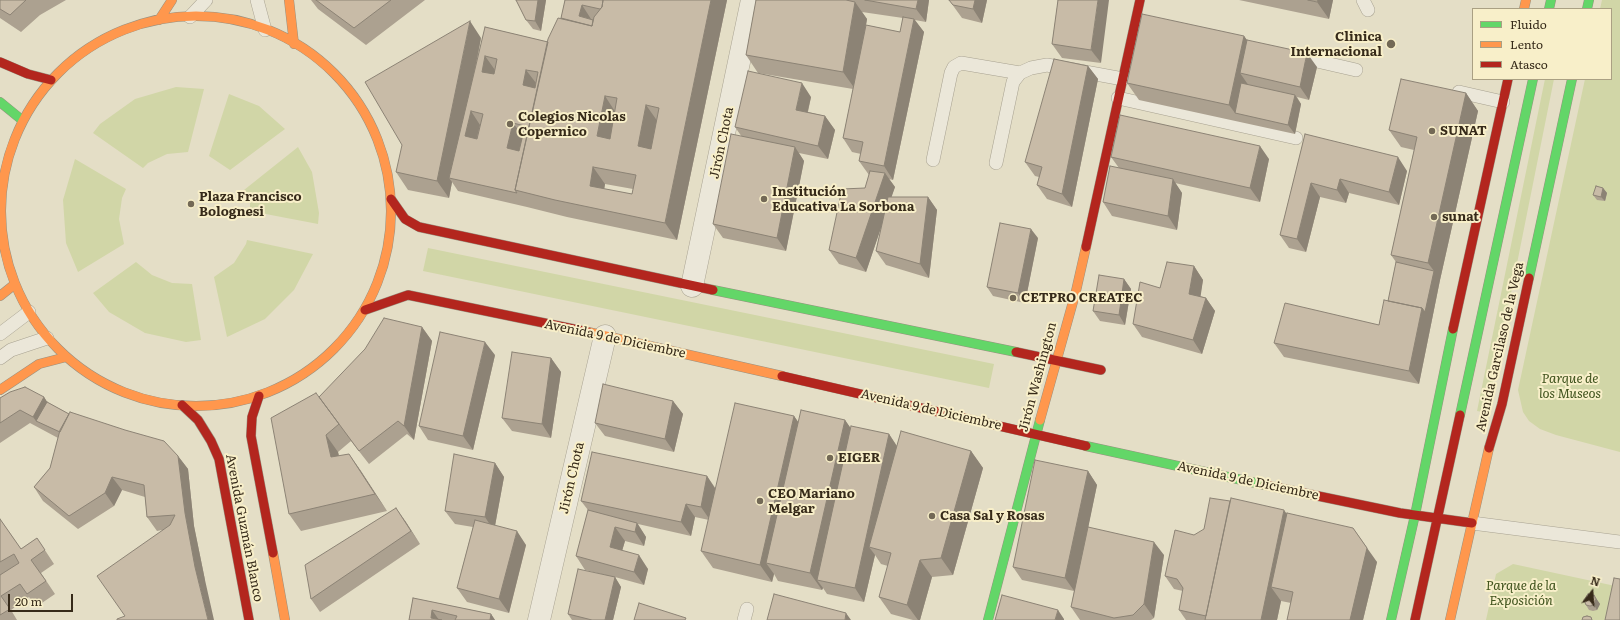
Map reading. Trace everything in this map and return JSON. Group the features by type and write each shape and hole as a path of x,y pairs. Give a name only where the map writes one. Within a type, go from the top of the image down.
{"main road":[{"path":"159,20 172,0"},
{"path":"290,0 294,44"},
{"name":"Jirón Washington","path":"988,620 1036,434 1076,291 1140,0"},
{"path":"190,17 216,18 265,30 294,44 317,59 336,77 353,97 368,120 379,145 387,172 391,199 390,228 386,256 377,284 365,310 349,333 325,357 285,385 259,396 230,403 182,405 150,400 120,391 92,376 66,357 47,338 29,312 15,284 6,257 1,230 1,201 4,174 11,146 22,120 51,80 74,58 100,41 129,28 159,20 190,17"},
{"path":"0,62 28,74 51,80"},
{"path":"1391,620 1415,515 1440,390 1508,80"},
{"name":"Avenida Garcilaso de la Vega","path":"1415,620 1533,80"},
{"name":"Avenida Garcilaso de la Vega","path":"1450,620 1490,448 1502,404 1572,80"},
{"path":"0,102 22,120"},
{"path":"391,199 405,219 419,227 692,286 1101,370"},
{"path":"0,296 15,284"},
{"name":"Avenida 9 de Diciembre","path":"365,310 408,295 605,336 1165,464 1400,513 1472,523"},
{"path":"0,390 39,364 66,357"},
{"name":"Avenida Guzmán Blanco","path":"259,396 252,417 251,436 285,620"},
{"name":"Avenida Guzmán Blanco","path":"182,405 198,420 211,441 219,459 249,620"}],"street":[{"name":"Jirón Chota","path":"692,286 752,0"},
{"name":"Jirón Chota","path":"539,620 605,336"}],"lane":[{"path":"190,17 206,0"},
{"path":"257,0 265,30"},
{"path":"1279,52 1356,70"},
{"path":"933,160 951,74 954,67 961,63 1020,73"},
{"path":"996,163 1013,82 1020,73 1031,68 1047,65 1123,80"},
{"path":"1459,92 1503,102"},
{"path":"1118,98 1296,138"},
{"path":"0,334 29,312"},
{"path":"0,358 11,350 47,338"},
{"name":"Avenida 9 de Diciembre","path":"1472,523 1620,542"}],"green space":[{"name":"Parque de los Museos","path":"1602,0 1620,0 1620,452 1556,435 1540,429 1529,421 1523,412 1518,390 1585,80 1612,80 1612,8 1600,8"},
{"path":"1545,80 1554,80 1487,413 1477,411"},
{"path":"176,87 204,89 188,152 167,154 148,163 143,168 93,133 100,124 135,99"},
{"path":"229,94 259,106 285,129 230,170 209,156"},
{"path":"298,147 312,172 319,213 318,224 250,211 250,203 244,190"},
{"path":"75,159 126,189 122,198 119,219 124,244 78,272 66,243 63,200"},
{"path":"247,240 313,254 294,290 265,319 227,337 214,277 234,263"},
{"path":"428,248 994,364 989,388 423,271"},
{"path":"136,262 152,275 172,283 192,284 201,340 186,342 145,333 109,312 93,293"},
{"name":"Parque de la Exposición","path":"1513,564 1620,587 1620,620 1486,620 1496,574"}],"building":[{"path":"0,0 26,0 10,15 0,9"},
{"path":"316,0 391,0 354,28"},
{"path":"516,0 538,0 535,21 526,20"},
{"path":"565,0 603,0 602,7 600,9 582,5 579,16 593,20 592,26 561,18"},
{"path":"603,0 711,0 665,223 515,190 548,39 558,18 592,26 594,17 602,7","holes":["605,96 617,98 610,139 597,136","646,105 659,108 651,149 638,146","593,167 636,175 632,194 590,186"]},
{"path":"756,0 846,0 855,2 843,72 746,55"},
{"path":"865,0 918,0 916,9"},
{"path":"949,0 975,0 973,9 953,5"},
{"path":"1058,0 1098,0 1091,50 1052,44"},
{"path":"1142,14 1244,36 1229,105 1127,83"},
{"path":"903,17 914,19 884,166 859,161 863,142 843,138 866,25 900,32"},
{"path":"470,21 437,181 396,172 402,145 365,82"},
{"name":"Colegios Nicolas Copernico","path":"485,27 548,42 515,190 517,193 449,178","holes":["485,56 497,59 494,74 482,72","526,70 538,72 535,88 523,85","471,111 483,114 477,139 465,136","513,123 525,126 519,151 507,148"]},
{"path":"1247,40 1307,53 1300,87 1240,73"},
{"path":"1054,59 1088,66 1062,194 1037,185 1042,167 1025,162"},
{"path":"748,71 802,83 796,110 825,116 818,146 735,127"},
{"path":"1401,79 1466,93 1428,263 1391,255 1417,137 1389,130"},
{"path":"1241,83 1295,95 1288,125 1235,113"},
{"path":"1120,115 1260,146 1250,188 1111,157"},
{"name":"Institución Educativa La Sorbona","path":"731,134 795,147 777,238 713,224"},
{"path":"1305,134 1398,157 1389,192 1340,179 1337,190 1311,183 1297,239 1280,235"},
{"path":"1110,166 1173,179 1168,216 1103,202"},
{"path":"870,171 885,173 856,258 829,250 842,189 865,188"},
{"path":"1596,186 1603,188 1601,197 1593,195"},
{"path":"888,197 928,197 920,264 876,251"},
{"path":"1000,223 1031,229 1018,293 987,287"},
{"path":"1167,262 1194,266 1189,294 1206,298 1193,340 1133,324 1140,282 1160,288"},
{"path":"1396,262 1434,271 1425,312 1422,308 1388,301"},
{"path":"1099,275 1124,279 1119,315 1093,311"},
{"path":"1384,300 1422,308 1409,371 1274,343 1285,303 1379,325"},
{"path":"384,318 422,327 404,426 398,421 359,451 319,397 365,349"},
{"path":"440,332 485,342 463,436 419,426"},
{"path":"512,352 551,358 542,424 502,418"},
{"path":"603,384 673,401 665,439 595,423"},
{"path":"25,387 44,397 33,417 20,410 0,423 0,398 10,392"},
{"path":"316,393 339,424 326,435 331,457 349,454 375,494 289,514 271,418"},
{"path":"47,402 69,414 60,432 36,421"},
{"name":"CEO Mariano Melgar","path":"735,403 794,416 760,565 701,551"},
{"path":"801,410 845,420 810,573 766,563"},
{"path":"70,412 164,441 178,456 185,513 195,567 208,620 117,620 125,616 97,576 170,525 175,515 147,517 144,485 112,477 105,493 69,516 34,487 50,468 60,430"},
{"path":"851,426 889,434 855,588 817,580"},
{"name":"Casa Sal y Rosas","path":"901,431 971,451 941,558 920,560 907,605 879,597 891,553 869,547"},
{"path":"592,452 707,476 701,507 686,504 681,522 581,501"},
{"path":"454,454 495,463 485,517 445,511"},
{"path":"1035,460 1088,471 1065,578 1013,567"},
{"path":"1210,498 1230,501 1206,616 1179,610 1183,588 1177,579 1165,576 1175,530 1194,535 1204,529"},
{"path":"1231,498 1284,510 1261,620 1205,620"},
{"path":"396,508 411,531 311,599 305,565"},
{"path":"588,510 637,523 635,532 615,527 610,547 639,555 634,572 576,556"},
{"path":"1287,513 1353,528 1367,548 1350,620 1287,620 1293,592 1271,587"},
{"path":"0,519 21,549 37,538 45,550 31,560 46,581 27,594 20,584 1,596 10,609 0,615 0,575 19,563 14,554 0,562"},
{"path":"475,520 517,531 499,599 457,588"},
{"path":"1088,527 1154,542 1144,604 1133,615 1114,618 1071,607"},
{"path":"578,569 615,577 605,620 592,620 568,614"},
{"path":"1614,578 1620,579 1620,620 1605,620"},
{"path":"774,594 846,613 845,620 767,620"},
{"path":"1588,594 1594,595 1596,599 1594,605 1586,605 1584,600"},
{"path":"1002,595 1058,610 1055,620 995,620"},
{"path":"413,598 491,614 490,620 455,620 457,616 432,610 431,618 442,620 409,620"},
{"path":"639,603 686,618 685,620 634,620"},
{"path":"1583,617 1591,617 1592,620 1582,620"}],"traffic: fast":[{"path":"1549,8 1551,0"},
{"path":"1587,8 1589,0"},
{"path":"1460,415 1533,80"},
{"path":"1529,278 1572,80"},
{"path":"0,102 22,120"},
{"path":"713,290 1016,352"},
{"path":"1391,620 1415,515 1453,329"},
{"path":"988,620 1040,420"},
{"path":"1086,446 1265,485"}],"traffic: slow":[{"path":"159,20 172,0"},
{"path":"289,0 294,44"},
{"path":"1524,8 1526,0"},
{"path":"196,16 234,20 270,31 288,39 304,49 334,73 358,103 368,119 376,137 387,173 391,211 387,249 376,285 368,303 358,319 334,349 304,373 288,383 270,391 234,402 196,406 158,402 122,391 104,383 88,373 58,349 34,319 24,303 16,285 5,249 1,211 5,173 16,137 24,119 34,103 58,73 88,49 104,39 122,31 158,20 196,16"},
{"path":"1040,420 1076,291 1086,247"},
{"path":"0,296 15,284"},
{"path":"588,332 782,376"},
{"path":"0,390 39,364 66,357"},
{"path":"1450,620 1489,448"},
{"path":"273,553 285,620"}],"traffic: jam":[{"path":"1086,247 1140,0"},
{"path":"0,62 28,74 51,80"},
{"path":"1453,329 1508,80"},
{"path":"391,199 405,219 419,227 713,290"},
{"path":"1489,448 1502,404 1529,278"},
{"path":"365,310 408,295 588,332"},
{"path":"1016,352 1101,370"},
{"path":"782,376 1086,446"},
{"path":"259,396 252,417 251,436 273,553"},
{"path":"182,405 198,420 211,441 219,459 249,620"},
{"path":"1415,620 1460,415"},
{"path":"1265,485 1400,513 1472,523"}],"place":[{"name":"Clinica Internacional","path":"1391,44"},
{"name":"Colegios Nicolas Copernico","path":"510,124"},
{"name":"SUNAT","path":"1432,131"},
{"name":"Institución Educativa La Sorbona","path":"764,199"},
{"name":"Plaza Francisco Bolognesi","path":"191,204"},
{"name":"sunat","path":"1434,217"},
{"name":"CETPRO CREATEC","path":"1013,298"},
{"name":"EIGER","path":"830,458"},
{"name":"CEO Mariano Melgar","path":"760,501"},
{"name":"Casa Sal y Rosas","path":"932,516"}]}
